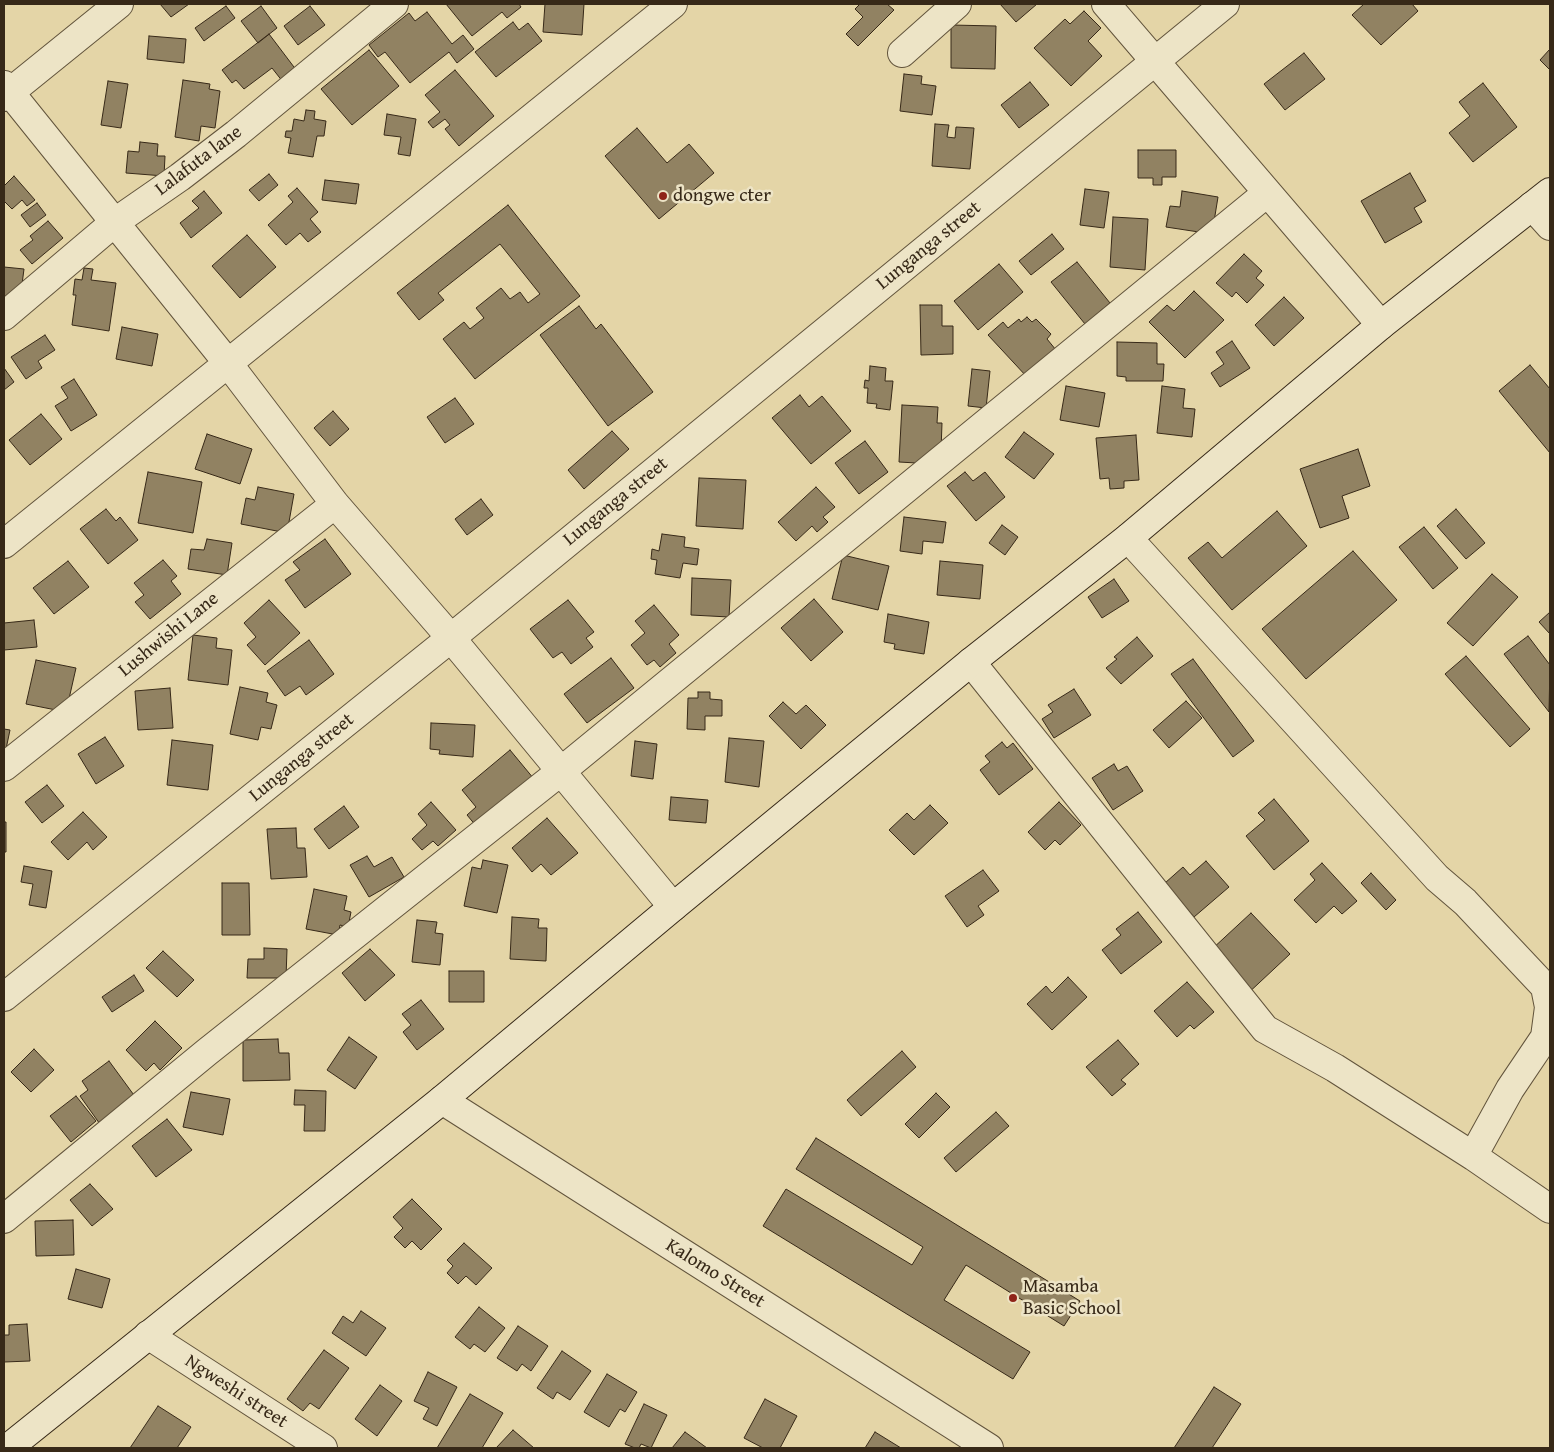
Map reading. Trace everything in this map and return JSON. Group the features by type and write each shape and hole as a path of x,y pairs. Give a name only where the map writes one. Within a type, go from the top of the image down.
{"street":[{"path":"119,4 6,92 116,222 227,362 335,504 451,638 560,772 673,906"},
{"name":"Lalafuta lane","path":"4,316 116,222 180,177 236,134 394,4"},
{"path":"4,544 227,362 673,4"},
{"path":"902,53 957,4"},
{"path":"1106,4 1381,325"},
{"name":"Lunganga street","path":"4,997 451,638 1225,4"},
{"path":"4,1219 207,1052 560,772 1267,194"},
{"path":"8,1448 442,1100 673,906 971,662 1128,538 1381,325 1541,199 1550,226"},
{"name":"Lushwishi Lane","path":"4,767 335,504"},
{"path":"1128,538 1437,878 1465,902 1546,988 1549,1007 1545,1037 1510,1089 1473,1156"},
{"path":"971,662 1266,1029 1335,1068 1473,1156 1550,1209"},
{"name":"Kalomo Street","path":"442,1100 989,1448"},
{"name":"Ngweshi street","path":"148,1335 323,1448"}],"building":[{"path":"160,4 189,4 171,17"},
{"path":"446,4 519,4 521,7 507,18 502,12 472,36"},
{"path":"545,4 584,4 582,35 543,32"},
{"path":"860,4 887,4 894,10 858,46 846,34 863,17 855,9"},
{"path":"1000,4 1037,4 1016,22"},
{"path":"1364,4 1412,4 1418,11 1381,45 1352,15"},
{"path":"226,6 235,18 204,41 195,28"},
{"path":"261,6 277,28 258,43 241,21"},
{"path":"310,6 325,25 298,45 284,26"},
{"path":"1084,11 1101,28 1088,41 1102,56 1071,86 1034,48 1065,19 1070,24"},
{"path":"427,12 452,44 463,35 474,49 457,63 449,52 410,83 385,52 378,57 369,45 409,13 415,21"},
{"path":"513,22 519,30 528,23 542,41 496,77 475,52"},
{"path":"951,25 996,26 995,69 951,68"},
{"path":"269,34 297,71 283,82 272,68 244,89 236,80 232,83 222,70"},
{"path":"149,36 186,39 184,63 147,59"},
{"path":"1550,49 1550,70 1540,60"},
{"path":"369,50 399,86 352,125 321,89"},
{"path":"1304,53 1325,79 1285,110 1264,84"},
{"path":"455,70 494,116 459,146 445,129 450,125 445,119 433,128 428,122 440,112 425,95"},
{"path":"904,74 922,76 921,84 936,86 932,115 900,111"},
{"path":"183,80 210,84 209,89 220,91 215,128 201,126 199,141 175,137"},
{"path":"108,81 128,84 121,128 101,125"},
{"path":"1030,82 1049,105 1019,128 1001,105"},
{"path":"1483,83 1517,127 1473,162 1449,133 1470,116 1459,102"},
{"path":"306,110 315,111 314,119 326,121 324,136 317,136 313,157 288,153 291,138 285,137 286,131 292,131 294,119 304,121"},
{"path":"387,114 416,119 410,156 398,154 401,137 384,135"},
{"path":"935,124 949,125 947,137 955,138 956,127 974,128 970,169 932,166"},
{"name":"dongwe cter","path":"637,128 667,163 689,144 714,173 659,219 605,156"},
{"path":"140,142 158,144 157,156 165,156 164,176 126,173 128,151 139,152"},
{"path":"1138,150 1176,150 1176,177 1162,177 1162,185 1153,185 1153,178 1138,178"},
{"path":"1410,173 1426,201 1414,208 1422,222 1385,243 1361,201"},
{"path":"269,174 278,185 259,201 249,190"},
{"path":"14,176 35,200 27,206 22,200 12,209 4,201 4,186"},
{"path":"325,180 359,184 356,204 322,200"},
{"path":"297,188 318,212 310,219 321,232 308,242 300,233 286,245 268,225 293,202 288,196"},
{"path":"1085,189 1109,192 1104,228 1080,225"},
{"path":"204,191 222,213 191,238 180,223 199,208 192,201"},
{"path":"1182,191 1218,197 1212,234 1166,227 1170,206 1180,207"},
{"path":"37,203 46,215 30,227 21,215"},
{"path":"508,205 580,296 475,379 443,339 464,322 470,329 484,318 476,308 501,288 510,299 520,292 528,303 540,294 500,244 438,293 444,300 419,320 397,293"},
{"path":"1113,217 1148,219 1145,270 1110,267"},
{"path":"48,221 63,238 32,264 20,250 33,240 30,236"},
{"path":"1052,234 1064,249 1031,275 1019,261"},
{"path":"247,235 276,267 240,298 212,266"},
{"path":"1244,254 1262,271 1256,278 1264,285 1247,303 1236,292 1232,297 1216,283"},
{"path":"1077,262 1110,303 1085,324 1051,282"},
{"path":"999,264 1023,292 978,330 954,301"},
{"path":"4,267 24,269 20,300 4,298"},
{"path":"84,268 93,269 91,280 116,283 109,331 72,325 76,295 73,295 75,279 82,280"},
{"path":"1194,291 1224,320 1185,358 1149,322 1167,305 1174,311"},
{"path":"1284,297 1304,318 1274,346 1255,325"},
{"path":"920,305 942,305 942,326 953,326 953,354 921,355"},
{"path":"579,306 596,329 601,324 653,392 608,426 540,335"},
{"path":"1027,317 1032,322 1036,319 1051,334 1047,339 1056,350 1027,377 988,335 1003,322 1008,328 1019,319 1021,322"},
{"path":"122,327 158,334 152,366 116,359"},
{"path":"45,335 55,350 38,361 42,368 26,379 11,357"},
{"path":"1232,341 1250,368 1220,387 1211,373 1224,364 1216,352"},
{"path":"1117,342 1157,343 1157,364 1164,364 1163,381 1126,381 1126,377 1117,376"},
{"path":"1530,365 1550,389 1550,453 1499,391"},
{"path":"870,366 886,368 885,381 893,381 890,410 876,408 877,404 867,403 868,388 864,388 865,380 869,381"},
{"path":"4,368 14,382 4,390"},
{"path":"972,369 990,371 986,408 968,406"},
{"path":"74,379 97,415 71,431 55,406 68,398 61,387"},
{"path":"1066,386 1105,393 1099,427 1060,420"},
{"path":"1162,386 1185,389 1183,408 1195,409 1192,437 1157,433"},
{"path":"800,395 809,407 822,396 851,431 811,464 772,418"},
{"path":"455,398 474,424 445,443 427,417"},
{"path":"902,405 938,407 937,423 942,423 941,451 934,464 899,462"},
{"path":"333,411 349,429 330,446 314,428"},
{"path":"41,414 62,439 30,465 9,440"},
{"path":"612,431 629,449 584,489 568,470"},
{"path":"1024,432 1054,454 1034,479 1005,457"},
{"path":"207,434 252,449 240,484 195,469"},
{"path":"1136,435 1139,480 1124,481 1124,488 1110,489 1109,478 1100,479 1096,438"},
{"path":"865,441 888,472 859,494 835,463"},
{"path":"1358,449 1370,486 1342,496 1349,518 1320,528 1300,469"},
{"path":"148,472 202,482 193,533 138,523"},
{"path":"965,472 973,481 985,472 1005,497 976,521 947,486"},
{"path":"699,478 746,480 743,529 696,526"},
{"path":"258,487 294,494 287,533 241,524 246,498 255,500"},
{"path":"816,487 835,507 823,517 828,522 817,532 812,526 796,541 778,522"},
{"path":"481,499 493,515 467,535 455,519"},
{"path":"106,509 116,521 120,517 138,540 108,564 80,529"},
{"path":"1456,509 1485,543 1466,559 1437,526"},
{"path":"1277,511 1307,546 1232,610 1188,558 1208,542 1222,558"},
{"path":"904,517 946,522 943,543 923,541 922,554 900,551"},
{"path":"1002,525 1018,537 1005,555 989,543"},
{"path":"1424,527 1458,568 1433,589 1399,547"},
{"path":"662,534 685,537 684,547 699,549 697,565 683,563 680,578 655,574 657,560 651,559 652,549 659,551"},
{"path":"207,539 232,543 227,575 188,569 191,549 204,550"},
{"path":"325,539 351,574 305,608 285,580 300,570 293,562"},
{"path":"1353,551 1397,600 1306,679 1262,629"},
{"path":"843,555 889,566 878,610 832,599"},
{"path":"163,560 177,576 171,581 181,594 150,619 135,602 144,595 134,583"},
{"path":"68,561 89,587 54,614 33,588"},
{"path":"940,561 983,565 980,599 937,595"},
{"path":"1492,574 1518,597 1473,646 1447,623"},
{"path":"692,578 731,580 729,617 691,615"},
{"path":"1114,579 1129,601 1102,618 1088,597"},
{"path":"814,599 843,632 811,661 781,628"},
{"path":"269,600 300,633 265,665 247,645 256,637 244,623"},
{"path":"568,600 594,632 586,638 593,647 571,664 562,652 553,658 530,629"},
{"path":"654,605 679,635 669,644 676,653 660,667 654,660 647,665 631,645 645,633 635,621"},
{"path":"1550,612 1550,634 1539,622"},
{"path":"888,614 929,622 924,654 894,649 895,644 884,642"},
{"path":"34,620 37,647 4,650 4,623"},
{"path":"193,635 217,638 216,648 232,650 228,685 188,680"},
{"path":"1528,636 1550,665 1549,712 1504,654"},
{"path":"1137,637 1153,656 1121,684 1106,668 1117,659 1114,657"},
{"path":"309,640 334,674 306,695 300,686 285,696 267,671"},
{"path":"1466,656 1530,729 1510,747 1445,674"},
{"path":"611,658 634,688 587,723 564,694"},
{"path":"1193,659 1254,741 1233,757 1171,674"},
{"path":"36,660 76,668 66,712 26,704"},
{"path":"240,687 268,693 266,702 277,705 271,729 261,727 258,740 230,734"},
{"path":"170,688 173,728 138,730 135,691"},
{"path":"1074,689 1091,715 1054,738 1042,719 1053,712 1048,705"},
{"path":"698,692 710,692 710,699 722,700 722,716 705,716 705,730 687,729 688,698 698,698"},
{"path":"1186,701 1202,718 1169,748 1153,730"},
{"path":"783,702 796,714 806,705 826,725 801,749 769,716"},
{"path":"431,723 475,725 473,757 439,754 440,750 430,749"},
{"path":"4,729 10,730 6,749 4,749"},
{"path":"105,737 124,766 96,784 78,754"},
{"path":"729,738 764,741 759,787 725,782"},
{"path":"172,740 213,745 208,790 167,785"},
{"path":"635,741 657,744 653,779 631,776"},
{"path":"1002,742 1007,748 1013,743 1033,769 999,795 980,770 990,762 985,756"},
{"path":"510,750 534,779 477,827 467,815 476,807 462,790"},
{"path":"1114,764 1118,771 1127,766 1143,791 1113,810 1092,778"},
{"path":"47,785 64,806 42,823 25,802"},
{"path":"671,797 708,800 706,823 669,820"},
{"path":"1274,799 1309,841 1274,870 1246,836 1265,820 1258,813"},
{"path":"431,802 456,830 438,846 433,841 422,850 412,839 427,825 418,814"},
{"path":"1059,802 1081,825 1060,845 1055,840 1045,850 1028,832"},
{"path":"930,805 948,823 914,855 889,830 907,813 914,820"},
{"path":"344,806 359,827 329,849 314,829"},
{"path":"83,812 107,837 93,850 87,842 68,860 51,842"},
{"path":"547,818 578,853 551,875 541,864 532,872 512,848"},
{"path":"4,822 6,822 6,852 4,852"},
{"path":"296,828 297,848 305,848 307,877 271,879 267,829"},
{"path":"367,856 374,867 392,857 404,877 369,897 350,865"},
{"path":"483,860 508,865 497,913 464,906 472,867 481,869"},
{"path":"1206,861 1229,887 1194,917 1165,883 1183,867 1190,875"},
{"path":"1322,863 1357,901 1342,914 1334,906 1316,923 1294,900 1315,880 1310,874"},
{"path":"24,866 52,871 46,908 29,905 33,884 21,882"},
{"path":"983,870 999,891 978,906 984,915 967,927 945,896"},
{"path":"1371,873 1396,900 1386,910 1361,883"},
{"path":"222,883 249,883 250,935 222,935"},
{"path":"314,889 347,896 344,910 351,912 348,927 340,925 338,935 306,929"},
{"path":"1138,912 1162,942 1121,974 1102,950 1121,935 1116,929"},
{"path":"1251,913 1290,954 1244,997 1211,950"},
{"path":"512,917 539,919 538,928 547,928 546,961 510,959"},
{"path":"417,920 437,922 435,933 443,934 440,965 412,962"},
{"path":"264,948 287,949 286,978 247,978 248,959 264,959"},
{"path":"370,949 395,975 365,1001 342,973"},
{"path":"163,951 194,980 177,997 146,968"},
{"path":"449,971 484,971 484,1002 449,1002"},
{"path":"134,975 144,991 112,1012 102,997"},
{"path":"1068,977 1087,997 1052,1030 1027,1004 1046,986 1052,993"},
{"path":"1187,982 1214,1012 1194,1029 1190,1025 1177,1037 1154,1011"},
{"path":"421,1000 444,1029 417,1050 403,1032 411,1025 402,1014"},
{"path":"155,1021 182,1048 160,1070 154,1063 146,1071 126,1050"},
{"path":"349,1037 377,1057 355,1089 327,1070"},
{"path":"278,1039 279,1053 289,1053 290,1080 243,1081 243,1040"},
{"path":"1118,1040 1139,1064 1121,1080 1126,1084 1112,1096 1086,1067"},
{"path":"34,1049 54,1070 31,1092 11,1072"},
{"path":"902,1051 916,1067 861,1116 847,1100"},
{"path":"109,1061 139,1102 102,1127 80,1096 88,1090 82,1081"},
{"path":"295,1090 326,1091 325,1131 304,1131 305,1105 294,1105"},
{"path":"191,1092 230,1099 223,1135 183,1127"},
{"path":"936,1093 950,1107 919,1138 905,1124"},
{"path":"76,1096 96,1121 71,1142 50,1116"},
{"path":"996,1112 1009,1126 956,1172 944,1158"},
{"path":"167,1119 192,1150 156,1177 132,1146"},
{"path":"816,1138 1080,1301 1064,1326 966,1265 944,1300 1030,1352 1013,1379 763,1226 786,1189 912,1265 923,1247 796,1169"},
{"path":"90,1184 113,1209 92,1226 70,1200"},
{"path":"412,1199 442,1229 421,1250 412,1241 405,1248 394,1237 403,1228 393,1217"},
{"path":"73,1220 74,1255 36,1256 35,1221"},
{"path":"464,1243 492,1268 476,1285 466,1276 458,1284 447,1273 453,1266 447,1260"},
{"path":"76,1269 110,1279 102,1308 68,1299"},
{"path":"479,1307 505,1328 485,1352 474,1344 470,1349 455,1337"},
{"path":"361,1311 386,1328 366,1356 332,1333 343,1316 353,1323"},
{"path":"27,1324 30,1361 4,1362 4,1335 9,1335 9,1325"},
{"path":"518,1326 548,1346 531,1371 522,1364 517,1371 497,1358"},
{"path":"324,1350 349,1368 319,1409 310,1403 303,1411 287,1399"},
{"path":"562,1351 591,1371 570,1400 557,1392 553,1399 537,1388"},
{"path":"428,1372 457,1387 437,1426 423,1419 429,1408 414,1401"},
{"path":"607,1374 637,1392 625,1412 620,1409 609,1427 584,1412"},
{"path":"380,1385 402,1401 377,1436 355,1419"},
{"path":"1214,1387 1241,1404 1212,1448 1174,1448"},
{"path":"470,1394 503,1413 482,1448 437,1448"},
{"path":"765,1399 797,1416 780,1448 763,1448 744,1438"},
{"path":"644,1404 667,1415 651,1448 641,1444 639,1448 635,1448 625,1444"},
{"path":"158,1406 191,1427 177,1448 130,1448"},
{"path":"513,1430 534,1448 496,1448"},
{"path":"685,1432 707,1448 672,1448"},
{"path":"875,1432 901,1448 865,1448"}],"place":[{"name":"dongwe cter","path":"663,196"},
{"name":"Masamba Basic School","path":"1013,1298"}]}
